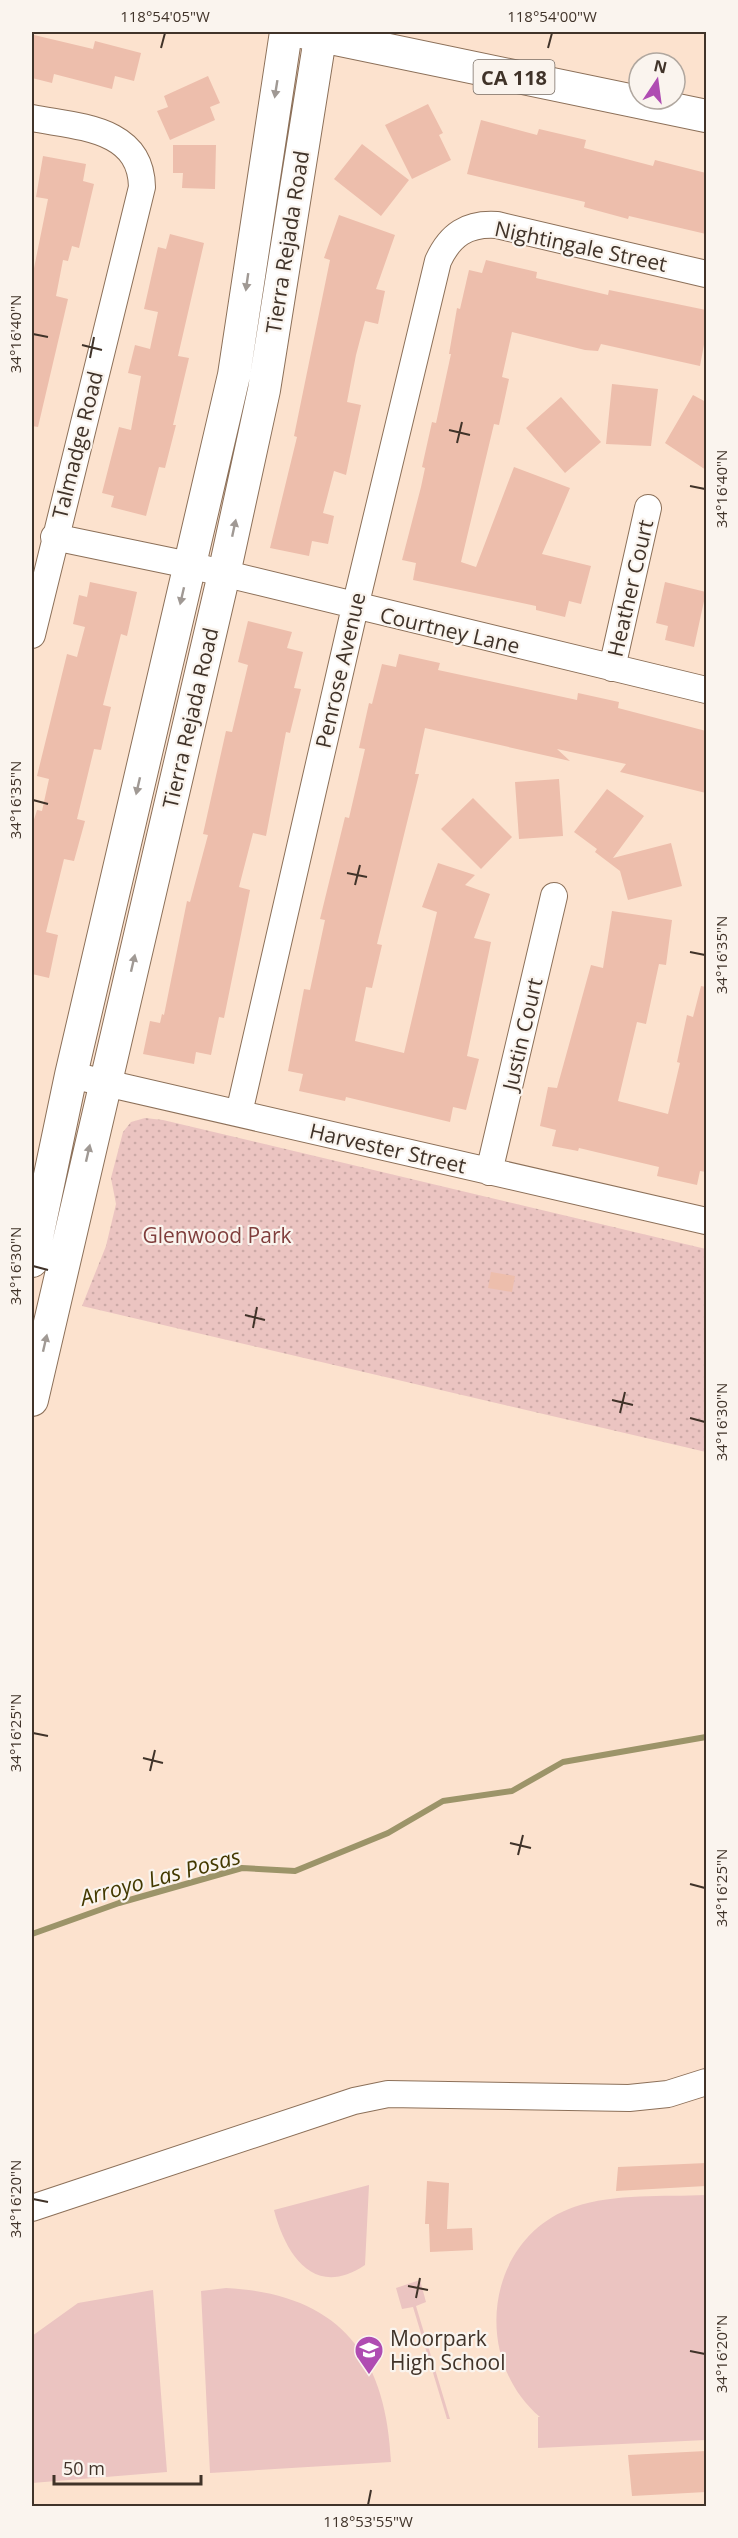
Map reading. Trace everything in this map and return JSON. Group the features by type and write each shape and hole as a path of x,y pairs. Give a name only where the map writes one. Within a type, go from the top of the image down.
{"main road":[{"name":"Tierra Rejada Road","path":"32,1262 71,1075 234,375 286,32"},
{"name":"Tierra Rejada Road","path":"32,1400 224,574 264,390 313,74 314,33"},
{"name":"CA 118","path":"314,33 706,116"}],"street":[{"name":"Talmadge Road","path":"32,118 114,136 128,148 142,178 142,187 54,537 32,635"},
{"name":"Nightingale Street","path":"457,234 480,224 497,225 706,274"},
{"name":"Penrose Avenue","path":"239,1113 354,607 438,261 446,245 457,234"},
{"name":"Heather Court","path":"612,668 648,508"},
{"name":"Courtney Lane","path":"54,537 189,565 354,607 706,690"},
{"name":"Justin Court","path":"489,1172 554,896"},
{"name":"Harvester Street","path":"71,1075 706,1221"},
{"path":"32,2208 354,2101 388,2094 629,2098 668,2094 706,2082"}],"green space":[{"name":"Glenwood Park","path":"145,1118 163,1120 706,1249 706,1452 82,1306 106,1246 116,1204 111,1178 123,1132 131,1122"},
{"path":"369,2185 365,2265 347,2274 331,2277 317,2275 305,2268 286,2243 274,2210"},
{"path":"706,2195 706,2440 538,2448 538,2417 540,2417 518,2393 504,2364 497,2333 498,2302 506,2272 521,2245 544,2223 574,2207 640,2196"},
{"path":"420,2280 426,2302 416,2306 450,2419 447,2419 413,2307 402,2309 396,2288"},
{"path":"226,2288 265,2293 298,2302 326,2317 348,2336 366,2360 379,2389 387,2423 391,2462 210,2473 201,2291"},
{"path":"153,2290 167,2472 32,2483 32,2336 78,2303"}],"building":[{"path":"34,35 93,49 95,41 141,53 134,81 115,76 112,89 54,74 52,83 32,78"},
{"path":"208,76 220,103 210,107 215,120 170,140 157,111 168,107 164,96"},
{"path":"428,104 443,133 439,135 451,160 412,179 385,125"},
{"path":"481,120 537,135 539,129 586,140 584,148 653,166 655,160 706,173 706,234 629,216 628,219 584,207 585,202 467,174"},
{"path":"362,144 409,180 381,216 334,179"},
{"path":"173,145 216,145 215,189 182,188 183,173 173,173"},
{"path":"43,156 86,164 83,181 94,184 79,248 72,246 68,261 63,260 56,296 68,299 38,427 32,426 32,278 48,199 36,197"},
{"path":"339,215 395,235 376,289 385,291 378,324 365,321 356,355 347,402 361,405 346,475 334,471 323,513 334,516 328,544 312,541 309,556 270,548 297,437 294,436 330,260 324,258"},
{"path":"170,234 204,243 178,356 189,358 173,425 176,425 165,468 159,467 146,516 111,507 114,496 102,493 119,427 131,430 141,376 128,373 135,345 150,349 158,312 144,309 158,247 166,249"},
{"path":"486,260 537,272 536,278 608,295 609,290 706,310 706,334 700,366 601,344 598,351 585,350 512,332 502,377 509,379 499,425 494,424 461,562 476,567 514,467 570,488 542,554 591,566 581,604 569,601 565,617 536,610 536,606 413,580 416,563 402,560 421,487 425,468 422,467 432,422 436,423 451,354 449,354 457,308 460,309 469,270 482,273"},
{"path":"612,384 658,389 651,446 606,444"},
{"path":"693,395 706,402 706,470 665,443"},
{"path":"561,397 601,442 565,473 526,428"},
{"path":"90,582 137,592 127,636 121,634 103,705 111,707 101,750 94,749 77,819 85,821 74,861 64,859 46,932 58,935 49,978 32,974 32,826 37,810 42,811 49,779 37,776 67,654 77,657 85,627 73,624 79,595 87,597"},
{"path":"665,582 706,592 694,647 665,640 668,626 656,623"},
{"path":"248,621 292,632 287,648 303,652 294,688 301,689 290,733 286,732 266,836 253,833 239,887 250,890 224,1018 219,1017 211,1055 196,1052 194,1064 143,1054 150,1021 160,1023 162,1014 164,1015 187,901 190,902 208,835 203,834 226,731 232,732 248,665 238,662"},
{"path":"399,654 440,663 438,670 577,700 578,693 619,702 618,708 706,731 706,793 620,772 626,764 557,749 570,761 425,728 415,774 419,774 377,944 382,945 372,988 366,987 355,1041 404,1053 437,912 422,907 438,863 475,875 465,885 490,894 474,938 491,942 467,1056 479,1059 466,1110 453,1107 450,1122 346,1097 345,1101 299,1091 303,1074 288,1071 304,989 310,990 325,920 320,919 345,817 349,818 365,749 359,748 369,703 372,704 382,664 396,667"},
{"path":"559,779 563,836 519,839 515,782"},
{"path":"607,789 644,816 613,858 671,843 682,886 628,900 620,871 595,852 597,849 574,832"},
{"path":"473,798 512,837 481,869 441,829"},
{"path":"612,911 672,920 666,965 659,964 646,1024 637,1022 618,1101 668,1114 680,1063 677,1062 687,1015 693,1017 701,986 706,987 706,1172 700,1171 697,1185 657,1176 659,1167 579,1148 578,1151 552,1146 556,1130 540,1126 548,1087 557,1088 591,965 603,968"},
{"path":"491,1272 515,1276 512,1292 488,1288"},
{"path":"706,2163 706,2186 616,2191 618,2167"},
{"path":"427,2181 449,2183 447,2229 472,2228 473,2250 430,2252 429,2224 425,2224"},
{"path":"706,2451 706,2492 632,2496 628,2455"}],"waterway":[{"name":"Arroyo Las Posas","path":"32,1934 119,1903 242,1868 295,1871 388,1833 443,1801 512,1791 563,1762 706,1737"}],"place":[{"name":"Moorpark High School","path":"369,2376"}]}
